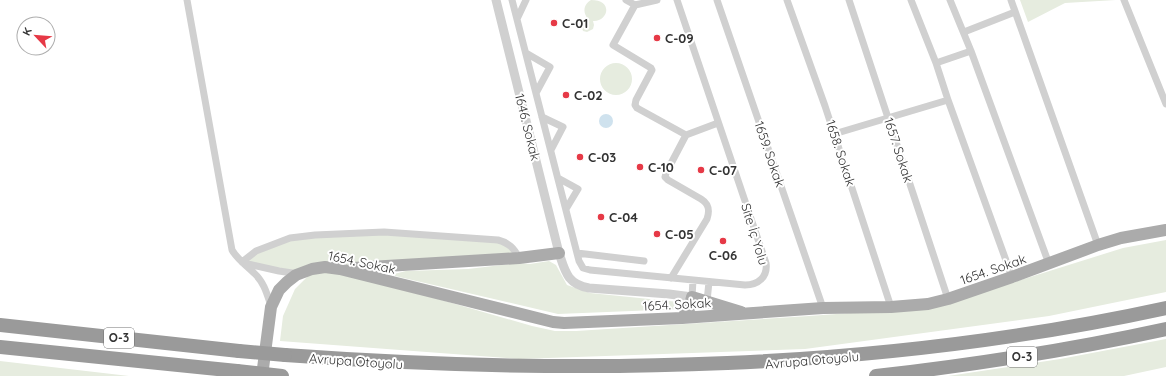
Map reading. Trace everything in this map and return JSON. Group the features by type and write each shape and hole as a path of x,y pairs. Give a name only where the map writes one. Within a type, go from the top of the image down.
{"highway":[{"name":"Avrupa Otoyolu","path":"0,325 284,355 447,367 598,371 758,365 922,350 1091,324 1166,308"},
{"name":"O-3","path":"876,376 1008,359 1166,330"},
{"name":"O-3","path":"0,347 282,376"}],"main road":[{"name":"1654. Sokak","path":"262,376 271,306 273,301 281,288 287,282 299,274 321,267 340,269 553,322 564,323 682,318 823,308 891,307 928,304 948,299 1012,277 1098,245 1121,238 1166,230"},
{"path":"340,269 519,258 559,254"},
{"path":"682,318 689,309 692,297 748,314"}],"street":[{"path":"187,0 231,245 234,254 262,282 271,306"},
{"name":"1646. Sokak","path":"496,0 559,254 567,275 579,286 588,288 692,297"},
{"name":"Site İç Yolu","path":"512,0 577,253 581,264 586,270 752,285 764,277 767,266 677,0"},
{"path":"517,19 526,0"},
{"path":"626,0 635,5 656,0"},
{"name":"1659. Sokak","path":"717,0 823,308"},
{"name":"1658. Sokak","path":"787,0 834,134 891,307"},
{"name":"1657. Sokak","path":"849,0 948,299"},
{"path":"911,0 936,63 1012,277"},
{"path":"950,0 972,51 1049,264"},
{"path":"1011,0 1098,245"},
{"path":"1124,0 1166,104"},
{"path":"635,5 613,44 615,47 652,69 652,73 636,100 635,105 637,108 686,135"},
{"path":"964,32 1015,12"},
{"path":"936,63 972,51"},
{"path":"526,53 550,67 536,93"},
{"path":"834,134 948,100"},
{"path":"542,117 563,127 551,150"},
{"path":"671,278 707,219 709,211 708,205 704,201 668,180 665,177 666,173 686,135 718,123"},
{"path":"558,178 578,189 566,209"},
{"path":"242,262 256,251 290,238 334,233 384,232 498,240 511,245 519,258"},
{"path":"577,253 644,262"},
{"path":"242,262 299,274"},
{"path":"692,297 693,280"},
{"path":"707,301 709,282"}],"shaded area":[{"path":"591,0 603,3 606,7 606,11 602,18 593,21 593,29 587,32 583,31 581,25 583,21 588,19 584,11 585,6"},
{"path":"1020,0 1116,0 1065,3 1028,22"},
{"path":"616,63 622,64 629,70 632,79 631,85 625,92 616,95 610,94 603,88 600,79 601,73 607,66"},
{"path":"341,233 499,240 519,258 304,272 242,262 256,251 290,238"},
{"path":"1166,240 1166,292 1049,316 805,349 519,359 280,341 283,316 295,289 309,275 321,272 342,274 393,286 532,326 555,331 576,331 934,307 1123,248"},
{"path":"549,261 556,265 567,285 590,293 679,302 682,308 558,314 395,276 394,274 406,271 468,269"},
{"path":"1166,339 1166,367 1124,376 948,376 1060,359"},
{"path":"0,361 129,376 0,376"}],"water":[{"path":"606,114 611,116 613,121 611,126 606,128 601,126 599,121 601,116"}],"place":[{"name":"C-01","path":"554,23"},
{"name":"C-09","path":"657,38"},
{"name":"C-02","path":"566,95"},
{"name":"C-03","path":"580,157"},
{"name":"C-10","path":"640,167"},
{"name":"C-07","path":"701,170"},
{"name":"C-04","path":"601,217"},
{"name":"C-05","path":"657,234"},
{"name":"C-06","path":"723,241"}]}
